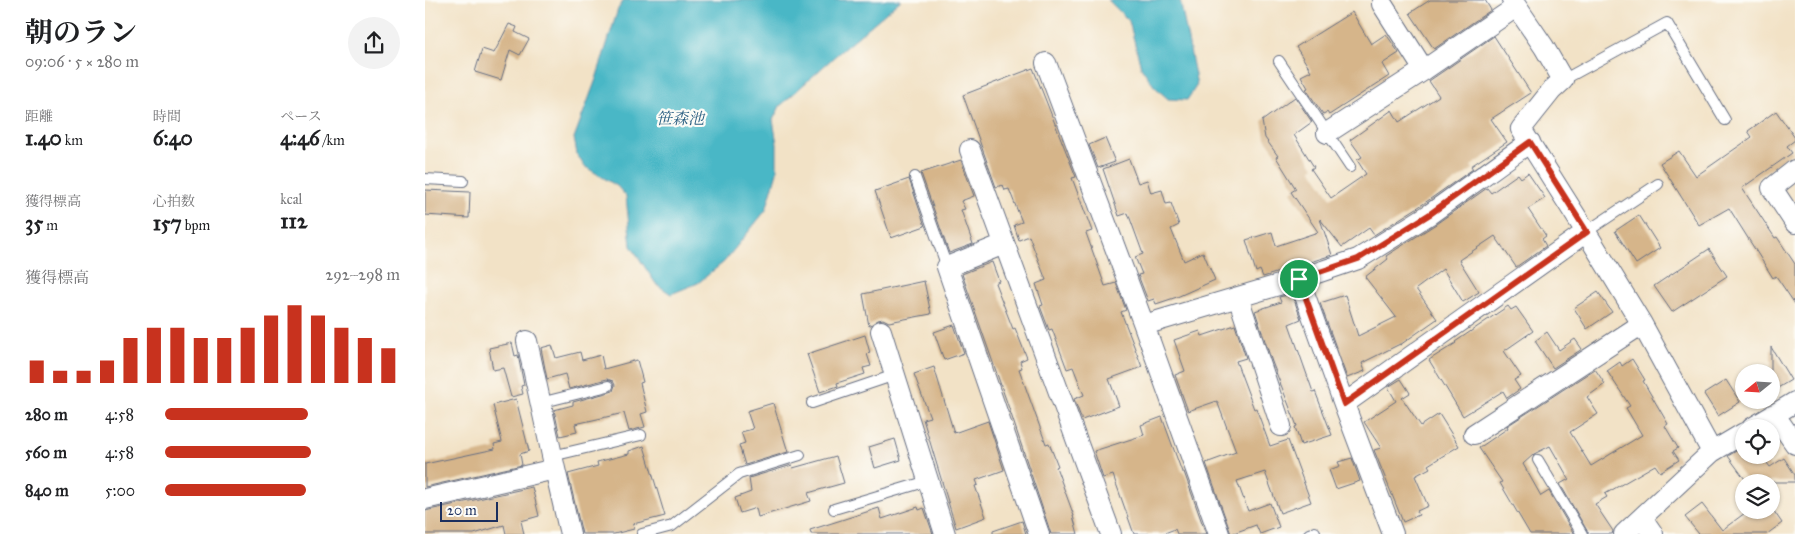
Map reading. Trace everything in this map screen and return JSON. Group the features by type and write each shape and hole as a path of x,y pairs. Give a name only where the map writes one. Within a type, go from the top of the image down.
{"street":[{"path":"1327,133 1424,70 1514,3 1563,80 1552,90 1521,129 1587,232 1642,324 1712,452"},
{"path":"1382,4 1424,70"},
{"path":"1046,63 1144,325 1219,534"},
{"path":"1144,325 1299,279 1358,259 1430,214 1530,142"},
{"path":"970,150 1111,534"},
{"path":"1795,170 1772,188 1795,223"},
{"path":"1344,404 1587,232"},
{"path":"1004,244 947,267 1039,534"},
{"path":"1299,279 1393,534"},
{"path":"1238,297 1281,426"},
{"path":"1474,434 1642,324"},
{"path":"881,332 945,534"},
{"path":"527,341 570,534"},
{"path":"1766,419 1795,402"},
{"path":"1774,414 1795,444"},
{"path":"1624,534 1648,526 1712,452 1735,438"},
{"path":"425,499 553,462"}],"lane":[{"path":"1563,80 1667,23 1725,120"},
{"path":"1279,61 1350,167"},
{"path":"915,177 947,267"},
{"path":"425,179 463,181"},
{"path":"1587,232 1658,184"},
{"path":"812,403 895,375"},
{"path":"540,403 609,386"},
{"path":"553,462 641,434"},
{"path":"642,534 672,526 739,474 800,455"},
{"path":"1538,460 1582,534"},
{"path":"834,509 928,481"}],"water":[{"name":"笹森池","path":"624,0 901,0 780,106 773,120 777,144 777,172 766,210 724,262 698,283 671,294 656,284 631,246 626,196 617,186 584,166 577,154 574,138 596,79 618,9"},
{"path":"1108,0 1180,0 1197,85 1187,100 1168,99 1154,86 1141,67 1129,21"}],"building":[{"path":"1430,0 1485,0 1491,10 1434,49 1410,13"},
{"path":"1352,12 1371,44 1386,34 1399,53 1382,64 1389,76 1329,115 1327,112 1323,114 1306,89 1308,88 1301,76 1311,71 1296,47"},
{"path":"509,24 517,27 515,32 529,39 520,55 510,50 501,80 475,72 482,49 494,53"},
{"path":"1494,36 1531,93 1491,119 1507,142 1471,166 1473,169 1423,204 1374,235 1369,228 1342,247 1320,219 1332,255 1263,277 1260,270 1256,272 1246,240 1272,232 1276,246 1318,232 1291,192 1296,189 1276,157 1278,156 1265,138 1262,121 1295,97 1312,122 1294,135 1314,167 1311,169 1331,198 1366,174 1357,160 1362,157 1350,140 1392,110 1399,122 1439,96 1429,81"},
{"path":"1033,68 1076,177 1072,178 1092,231 1086,233 1105,286 1116,283 1126,310 1121,312 1142,367 1109,379 1119,406 1082,420 1074,399 1084,395 1073,367 1067,369 1052,329 1049,330 1040,306 1043,305 1036,284 1046,280 1029,236 1019,240 1014,225 1022,222 1009,189 1005,190 1003,185 996,187 963,95"},
{"path":"1776,111 1795,138 1787,146 1792,153 1742,188 1775,238 1777,237 1795,264 1795,304 1776,276 1773,278 1729,208 1699,225 1660,163 1679,151 1696,176 1752,137 1748,131"},
{"path":"1105,138 1115,162 1098,168 1089,145"},
{"path":"1129,159 1138,183 1147,180 1151,193 1162,190 1166,204 1171,203 1179,225 1171,229 1184,261 1203,252 1215,280 1156,304 1154,299 1148,301 1138,275 1142,274 1135,257 1143,254 1128,213 1119,216 1103,169"},
{"path":"961,160 974,196 961,201 965,209 961,210 973,244 949,253 921,173"},
{"path":"1528,173 1545,198 1528,209 1546,236 1542,239 1546,246 1516,267 1495,236 1459,260 1479,292 1463,302 1443,269 1416,289 1437,319 1400,345 1362,363 1365,371 1347,378 1320,303 1345,295 1358,336 1396,317 1365,277 1388,259 1386,256 1487,188 1491,193 1518,174 1521,178"},
{"path":"909,179 925,226 891,238 875,191"},
{"path":"425,190 470,192 469,218 425,215"},
{"path":"1639,215 1660,248 1636,264 1615,231"},
{"path":"1709,249 1727,276 1672,312 1654,286"},
{"path":"992,262 999,281 995,283 1027,358 1020,361 1022,368 1019,369 1046,444 1049,443 1058,466 1056,467 1074,516 1078,534 1051,534 962,274"},
{"path":"924,281 931,314 889,322 883,319 869,326 863,294"},
{"path":"1598,292 1612,312 1587,329 1574,308"},
{"path":"1292,294 1301,319 1289,324 1313,392 1315,391 1332,435 1301,445 1295,427 1297,426 1272,362 1255,311 1281,302 1279,297"},
{"path":"1508,306 1511,310 1516,307 1533,331 1504,351 1521,376 1514,380 1520,389 1507,398 1503,391 1463,416 1429,360"},
{"path":"954,325 964,353 944,360 934,332"},
{"path":"1235,325 1246,358 1236,361 1254,409 1256,408 1270,446 1288,440 1311,502 1280,513 1265,472 1237,481 1248,511 1270,503 1279,527 1260,534 1256,525 1231,534 1206,463 1236,452 1217,401 1188,411 1175,375 1185,371 1174,340 1200,331 1202,336"},
{"path":"1547,332 1559,350 1575,339 1582,349 1553,368 1535,341"},
{"path":"865,335 870,353 867,354 871,366 863,368 865,374 837,383 838,386 820,392 807,354"},
{"path":"512,343 515,356 518,355 524,385 521,386 523,394 511,397 503,368 493,370 489,348"},
{"path":"552,345 556,358 580,352 582,360 601,355 604,369 637,360 643,382 640,383 647,412 641,414 645,427 629,431 624,413 575,424 577,432 560,436 554,410 573,405 573,402 613,391 615,385 613,381 607,379 569,389 565,374 547,379 541,348"},
{"path":"1771,347 1791,380 1780,387 1780,364 1771,364"},
{"path":"1632,359 1668,424 1665,426 1678,448 1673,451 1679,460 1660,472 1655,465 1605,494 1607,497 1595,504 1613,531 1612,534 1589,534 1560,484 1569,479 1550,446 1534,454 1523,464 1541,496 1549,491 1574,534 1530,534 1500,483 1502,482 1479,448 1508,428 1507,426 1595,369 1605,384 1587,397 1598,414 1570,432 1591,466 1642,435 1626,408 1630,406 1607,371 1620,362 1622,366"},
{"path":"934,367 954,433 988,421 1004,470 976,480 978,485 975,486 986,517 956,528 923,419 930,417 914,374"},
{"path":"1401,379 1410,393 1402,398 1421,426 1439,414 1459,446 1428,465 1430,468 1415,476 1428,506 1417,511 1419,515 1403,522 1374,450 1381,448 1364,422 1396,401 1388,387"},
{"path":"1726,380 1735,394 1735,405 1718,416 1704,394"},
{"path":"516,399 529,451 520,454 522,465 425,487 425,464 495,449 494,444 502,442 493,405"},
{"path":"773,403 788,452 745,465 739,445 745,443 741,432 753,429 747,411"},
{"path":"1162,417 1206,534 1177,534 1175,529 1162,534 1134,534 1113,475 1103,478 1094,451 1144,435 1141,425"},
{"path":"895,439 901,460 875,468 869,447"},
{"path":"644,446 665,516 633,524 634,529 614,534 582,534 568,474 598,466 597,462 629,454 629,451"},
{"path":"1735,452 1735,464 1768,464 1770,467 1775,464 1780,464 1780,461 1784,458 1795,475 1795,482 1780,482 1780,474 1741,474 1728,456"},
{"path":"836,456 844,483 808,493 811,501 758,517 756,508 740,513 735,498 751,492 749,478 792,465 793,468"},
{"path":"1352,458 1360,481 1336,489 1329,470 1340,466 1338,462"},
{"path":"532,487 539,516 521,521 524,534 506,534 504,525 474,534 425,534 425,511"},
{"path":"1702,504 1722,530 1737,519 1779,519 1782,523 1767,534 1699,534 1685,517"},
{"path":"918,507 919,510 924,508 933,534 811,534 810,530 879,508 882,519"},
{"path":"1022,521 1026,534 993,534 993,531"}],"route":[{"path":"1530,142 1587,232 1344,404 1299,279 1358,259 1430,214 1530,142"}]}
